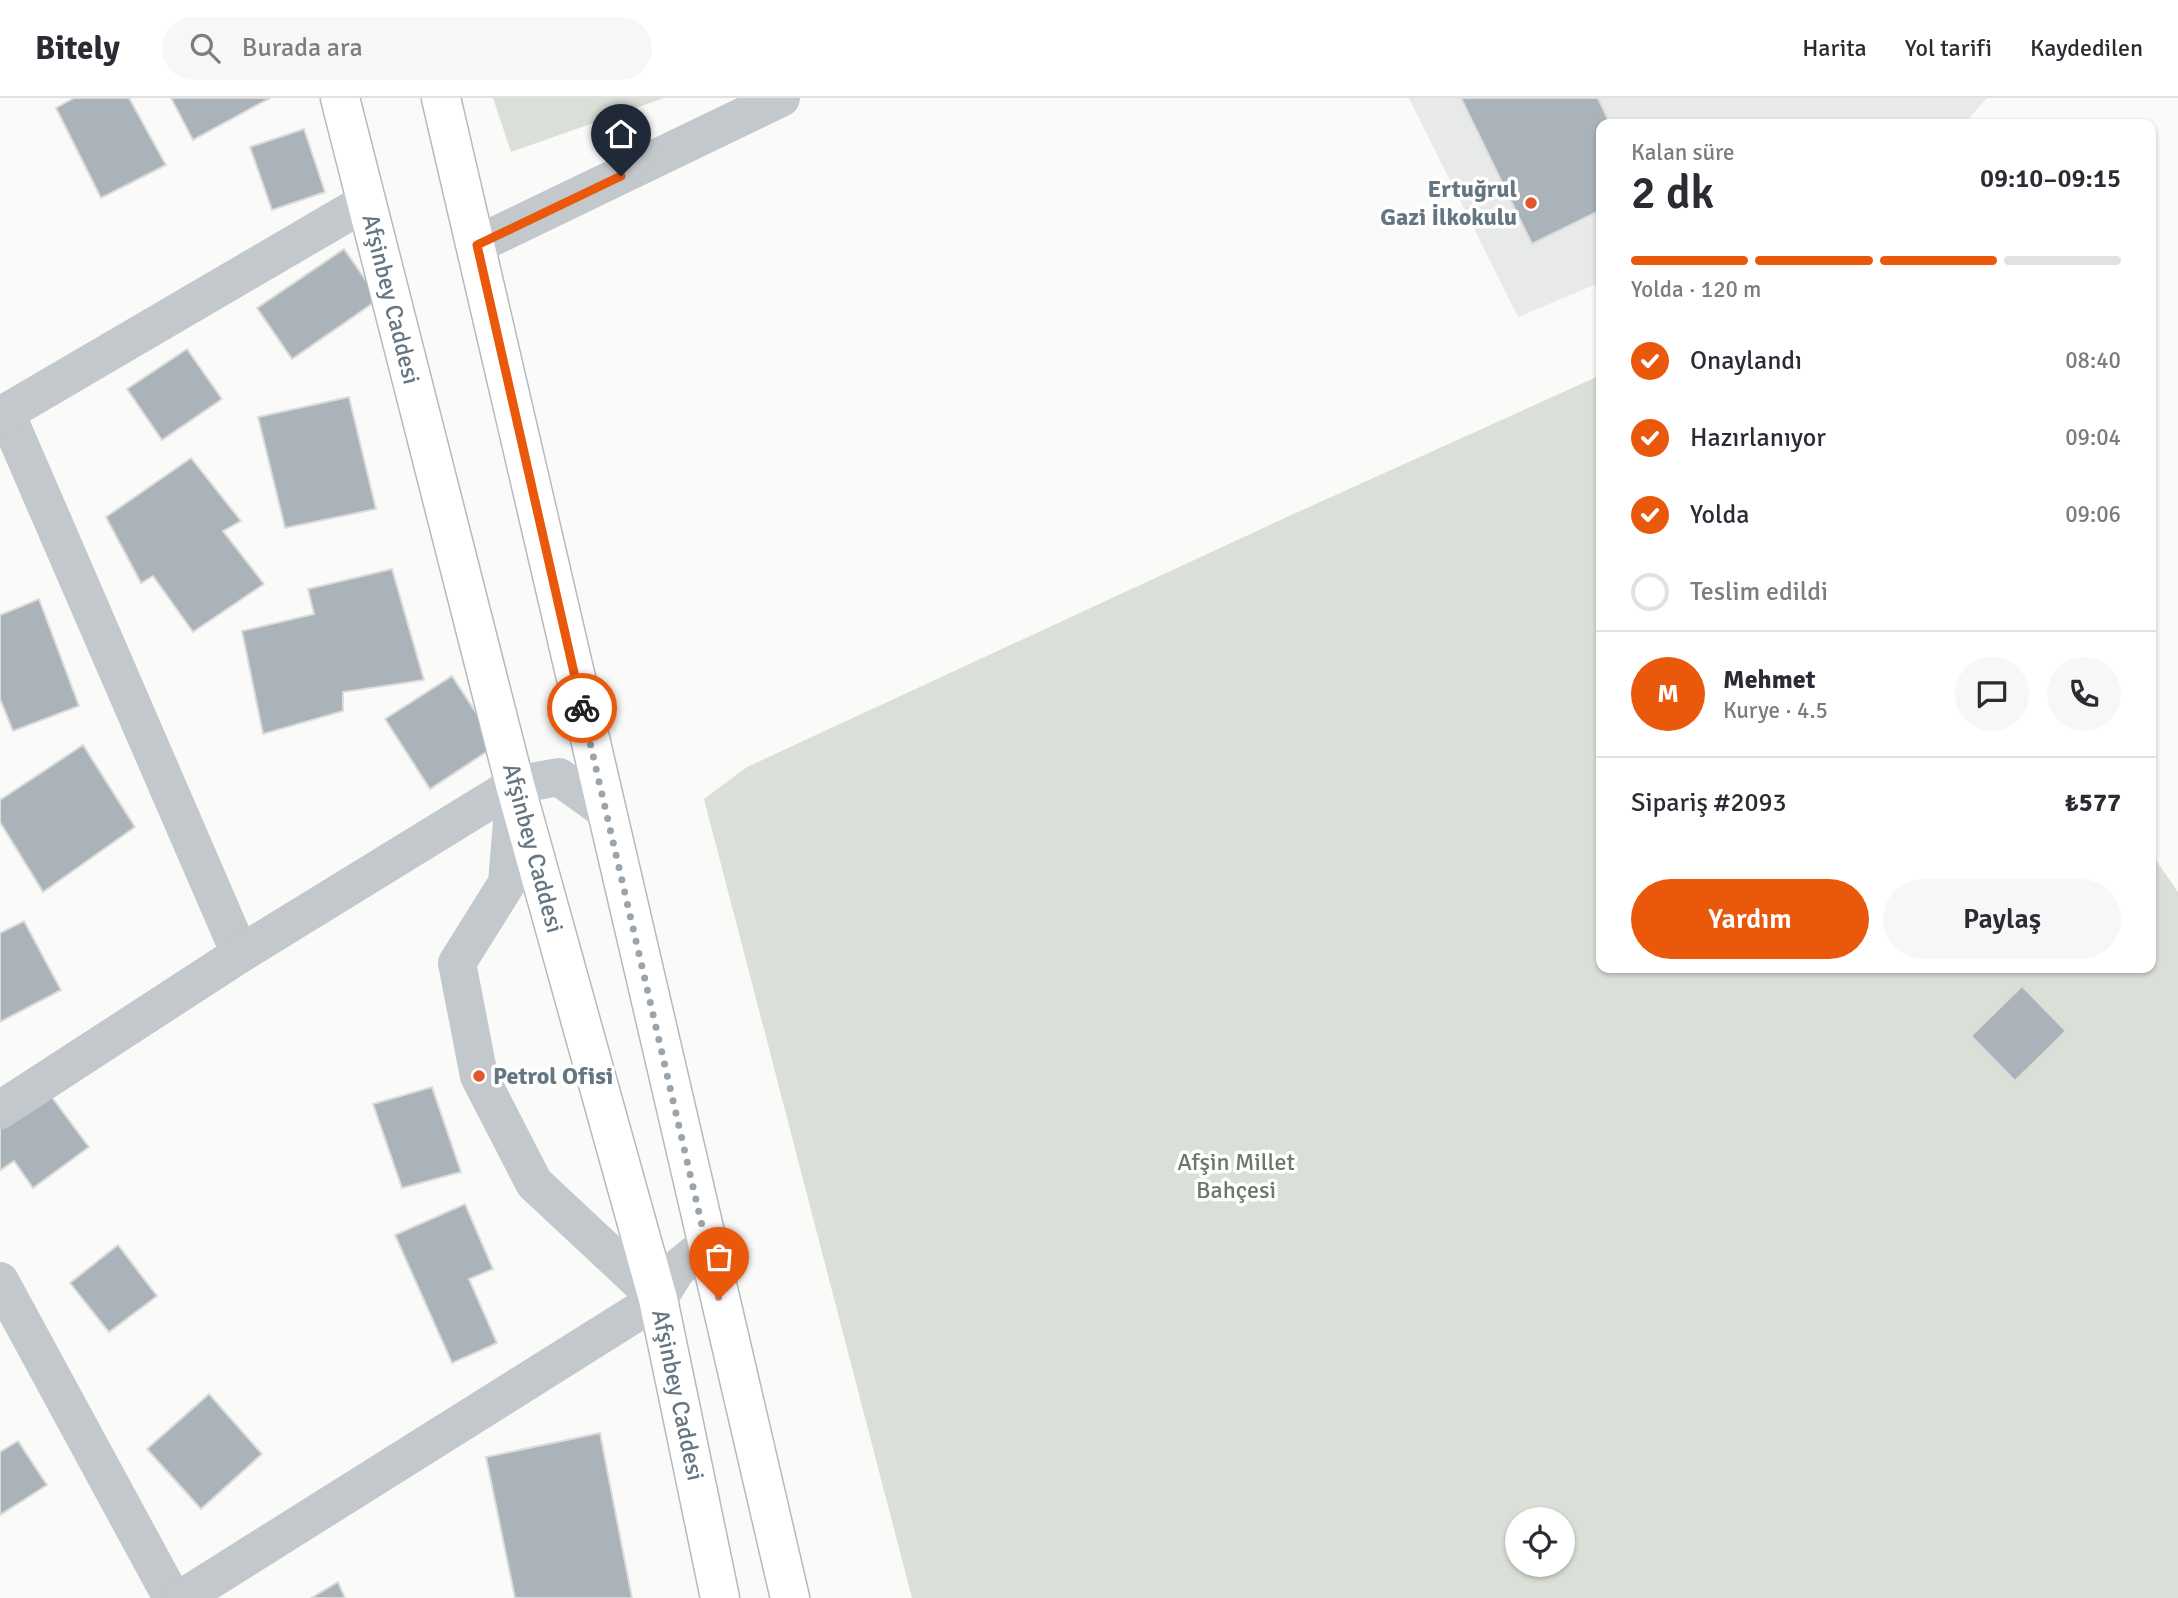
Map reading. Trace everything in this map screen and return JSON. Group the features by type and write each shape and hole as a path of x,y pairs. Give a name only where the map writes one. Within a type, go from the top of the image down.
{"main road":[{"name":"Afşinbey Caddesi","path":"340,98 514,785 658,1299 720,1598"},
{"path":"441,98 790,1598"}],"street":[{"path":"477,245 713,114 781,98"},
{"path":"240,954 3,415 366,202"},
{"path":"0,1111 240,954 514,785 559,777 605,810"},
{"path":"514,785 508,883 457,963 479,1076 534,1183 658,1299"},
{"path":"182,1598 658,1299 677,1269 706,1245"},
{"path":"0,1281 172,1598"}],"shaded area":[{"name":"Ertuğrul Gazi İlkokulu","path":"1409,98 1987,98 1968,119 1596,119 1596,284 1518,317"}],"green space":[{"path":"493,98 664,98 511,152"},
{"name":"Afşin Millet Bahçesi","path":"1596,377 1596,973 2156,973 2156,860 2178,892 2178,1598 912,1598 704,799 747,767"}],"building":[{"path":"74,98 129,98 166,165 101,198 56,108"},
{"path":"171,98 270,98 193,140"},
{"path":"1461,98 1598,98 1608,119 1596,119 1596,212 1532,244"},
{"path":"304,129 325,192 272,210 250,147"},
{"path":"344,249 379,299 292,359 257,308"},
{"path":"187,349 222,399 162,440 127,389"},
{"path":"349,397 376,509 285,528 258,417"},
{"path":"191,458 241,521 223,531 264,584 193,632 153,576 141,583 106,517"},
{"path":"392,569 424,680 343,692 343,711 263,734 242,631 314,614 308,589"},
{"path":"39,599 79,706 13,731 0,699 0,615"},
{"path":"452,676 497,745 430,789 385,719"},
{"path":"83,745 135,827 43,892 0,822 0,800"},
{"path":"24,921 61,990 0,1022 0,933"},
{"path":"2022,986 2066,1031 2015,1081 1971,1036"},
{"path":"432,1087 461,1172 402,1188 373,1104"},
{"path":"48,1092 89,1147 33,1188 14,1161 1,1170 0,1127"},
{"path":"465,1204 493,1269 469,1279 497,1343 452,1363 395,1235"},
{"path":"118,1245 157,1296 109,1332 70,1283"},
{"path":"209,1394 262,1454 201,1509 147,1449"},
{"path":"600,1433 632,1598 515,1598 486,1457"},
{"path":"18,1441 47,1485 0,1515 0,1452"},
{"path":"338,1582 345,1598 311,1598"}],"way so far":[{"path":"582,708 719,1299"}],"place":[{"name":"Ertuğrul Gazi İlkokulu","path":"1531,203"},
{"name":"Petrol Ofisi","path":"479,1076"}],"route":[{"path":"582,708 477,245 621,176"}]}
